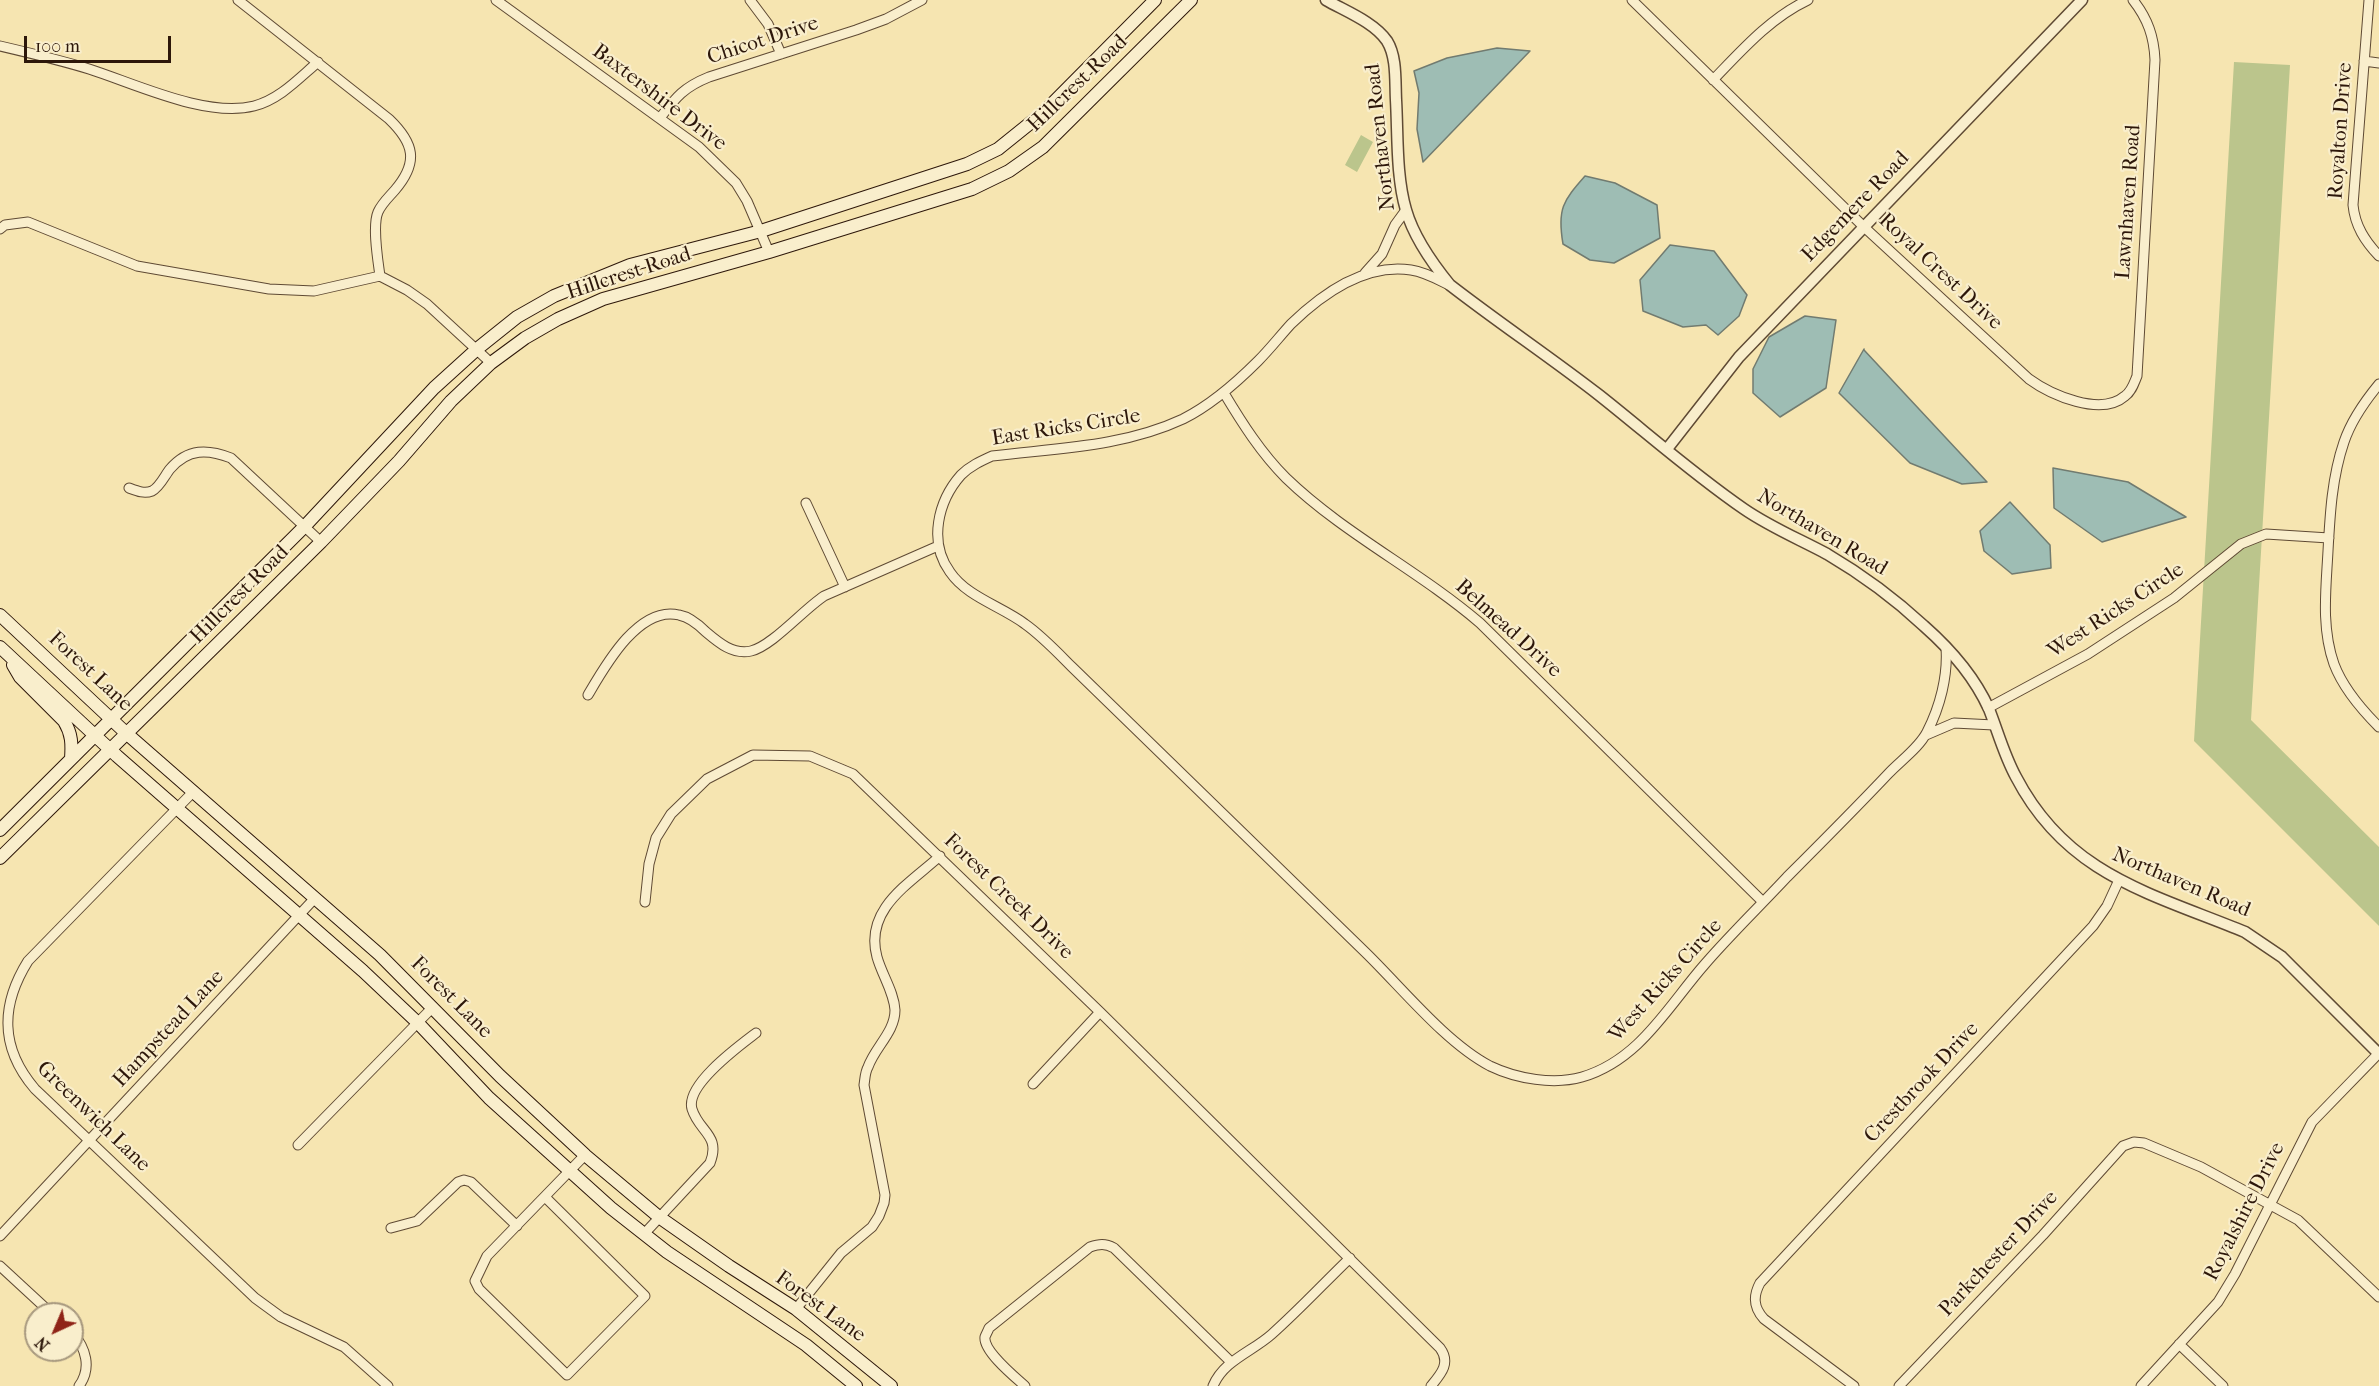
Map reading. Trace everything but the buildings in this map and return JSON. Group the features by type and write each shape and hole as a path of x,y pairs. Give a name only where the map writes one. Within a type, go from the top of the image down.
{"main road":[{"name":"Hillcrest Road","path":"0,830 305,526 434,388 477,349 526,312 554,296 630,265 761,231 967,164 998,149 1044,112 1155,0"},
{"name":"Hillcrest Road","path":"0,858 321,542 399,461 451,401 491,363 525,338 558,319 603,299 769,252 972,189 1009,171 1055,136 1191,0"},
{"name":"Forest Lane","path":"0,615 126,733 381,955 500,1076 585,1155 659,1217 796,1309 891,1386"},
{"name":"Forest Lane","path":"2,649 94,735 363,971 418,1023 489,1098 569,1172 644,1234 806,1345 856,1386"},
{"path":"2,649 20,677 64,721 71,737 71,759"},
{"path":"806,1345 819,1327"}],"street":[{"path":"238,0 389,119 400,130 411,151 410,164 405,176 377,215 380,276"},
{"name":"Baxtershire Drive","path":"496,0 508,3 699,147 736,183 761,231 769,252"},
{"path":"750,0 768,24 781,54"},
{"name":"Chicot Drive","path":"660,118 675,97 689,85 886,19 922,0"},
{"name":"Northaven Road","path":"1326,0 1374,29 1390,47 1394,68 1401,181 1406,210 1434,266 1450,285 1597,394 1750,513 1855,572 1911,615 1946,648 1978,689 1988,708 2014,775 2045,823 2081,858 2119,880 2245,932 2264,943 2282,957 2379,1054"},
{"name":"Royal Crest Drive","path":"1632,0 1864,227 2041,388 2075,401 2102,404 2115,402"},
{"path":"1713,80 1768,26 1789,9 1808,0"},
{"name":"Edgemere Road","path":"1667,449 1739,357 2082,0"},
{"name":"Lawnhaven Road","path":"2115,402 2131,389 2137,376 2154,84 2154,44 2149,24 2133,0"},
{"name":"Royalton Drive","path":"2369,0 2353,205 2354,219 2366,242 2379,256"},
{"path":"0,46 87,68 181,100 224,109 254,106 278,96 318,62"},
{"path":"2364,61 2379,63"},
{"name":"East Ricks Circle","path":"1288,878 1034,632 958,581 950,572 938,546 941,510 947,495 962,475 976,464 992,456 1116,442 1154,431 1185,418 1224,393 1307,310 1341,286 1365,273 1382,254 1395,225 1406,210"},
{"path":"0,229 5,225 28,222 137,266 269,289 314,291 380,276 427,304 491,363"},
{"name":"East Ricks Circle","path":"1365,273 1393,269 1411,270 1427,274 1450,285"},
{"path":"2379,384 2352,423 2332,488 2325,603 2329,645 2341,678 2365,713 2379,727"},
{"name":"Belmead Drive","path":"1224,393 1268,459 1293,485 1347,528 1425,581 1480,623 1763,902"},
{"path":"129,488 142,493 153,490 171,468 191,453 202,450 216,452 231,458 321,542"},
{"path":"806,503 845,587"},
{"name":"West Ricks Circle","path":"1988,708 2088,654 2195,582 2241,544 2266,534 2329,538"},
{"path":"588,695 614,652 641,625 654,617 679,615 688,618 731,649 740,652 752,651 770,641 809,606 824,596 938,546"},
{"name":"West Ricks Circle","path":"1926,735 1944,686 1947,665 1946,648"},
{"name":"West Ricks Circle","path":"1288,878 1466,1051 1493,1067 1530,1078 1553,1080 1581,1077 1614,1063 1647,1035 1703,966 1926,735 1954,723 1994,725"},
{"name":"Forest Creek Drive","path":"645,902 649,864 656,838 671,814 707,779 753,755 810,756 853,774 1100,1011 1443,1353 1444,1368 1431,1386"},
{"name":"Greenwich Lane","path":"194,791 28,961 9,994 5,1012 6,1032 11,1054 35,1089 255,1298 281,1317 344,1347 388,1386"},
{"path":"796,1309 841,1253 872,1227 882,1210 885,1196 864,1085 867,1068 888,1034 895,1010 894,1000 877,957 874,934 877,920 885,906 940,856"},
{"name":"Crestbrook Drive","path":"1854,1386 1764,1319 1757,1309 1754,1296 1760,1283 2093,926 2107,906 2119,880"},
{"name":"Hampstead Lane","path":"0,1236 315,898"},
{"path":"298,1145 433,1007"},
{"path":"1033,1084 1100,1011"},
{"path":"644,1234 710,1163 714,1153 713,1143 692,1111 693,1095 698,1084 737,1047 756,1034"},
{"name":"Royalshire Drive","path":"2140,1386 2218,1302 2235,1274 2312,1122 2379,1054"},
{"name":"Parkchester Drive","path":"1899,1386 2043,1236 2123,1146 2134,1142 2144,1143 2201,1167 2270,1204"},
{"path":"545,1197 645,1296 567,1375 479,1289 475,1281 483,1262 585,1155"},
{"path":"391,1228 417,1221 458,1182 464,1180 471,1182 517,1226"},
{"path":"2270,1204 2298,1221 2379,1297"},
{"path":"1025,1386 986,1346 985,1337 989,1328 1090,1247 1098,1244 1107,1244 1114,1248 1231,1362"},
{"path":"1213,1386 1231,1362 1248,1353 1274,1333 1350,1258"},
{"path":"0,1266 39,1302"},
{"path":"2179,1344 2223,1386"},
{"path":"79,1386 84,1379 86,1360 84,1350"}],"green space":[{"path":"2234,62 2290,65 2251,720 2379,847 2379,926 2194,741"},
{"path":"1361,135 1373,142 1357,172 1345,165"}],"water":[{"path":"1497,48 1530,51 1423,162 1417,129 1419,93 1414,71 1447,58"},
{"path":"1585,176 1615,183 1657,205 1660,238 1614,263 1590,260 1563,244 1561,222 1564,206 1571,192"},
{"path":"1670,245 1714,251 1747,295 1739,316 1718,335 1706,325 1683,327 1643,311 1640,280"},
{"path":"1805,316 1836,320 1826,388 1780,417 1753,393 1753,369 1769,337"},
{"path":"1864,349 1987,482 1962,484 1910,463 1839,393"},
{"path":"2053,468 2128,482 2186,517 2102,542 2054,508"},
{"path":"2010,502 2050,545 2051,568 2012,574 1984,551 1980,531"}]}
